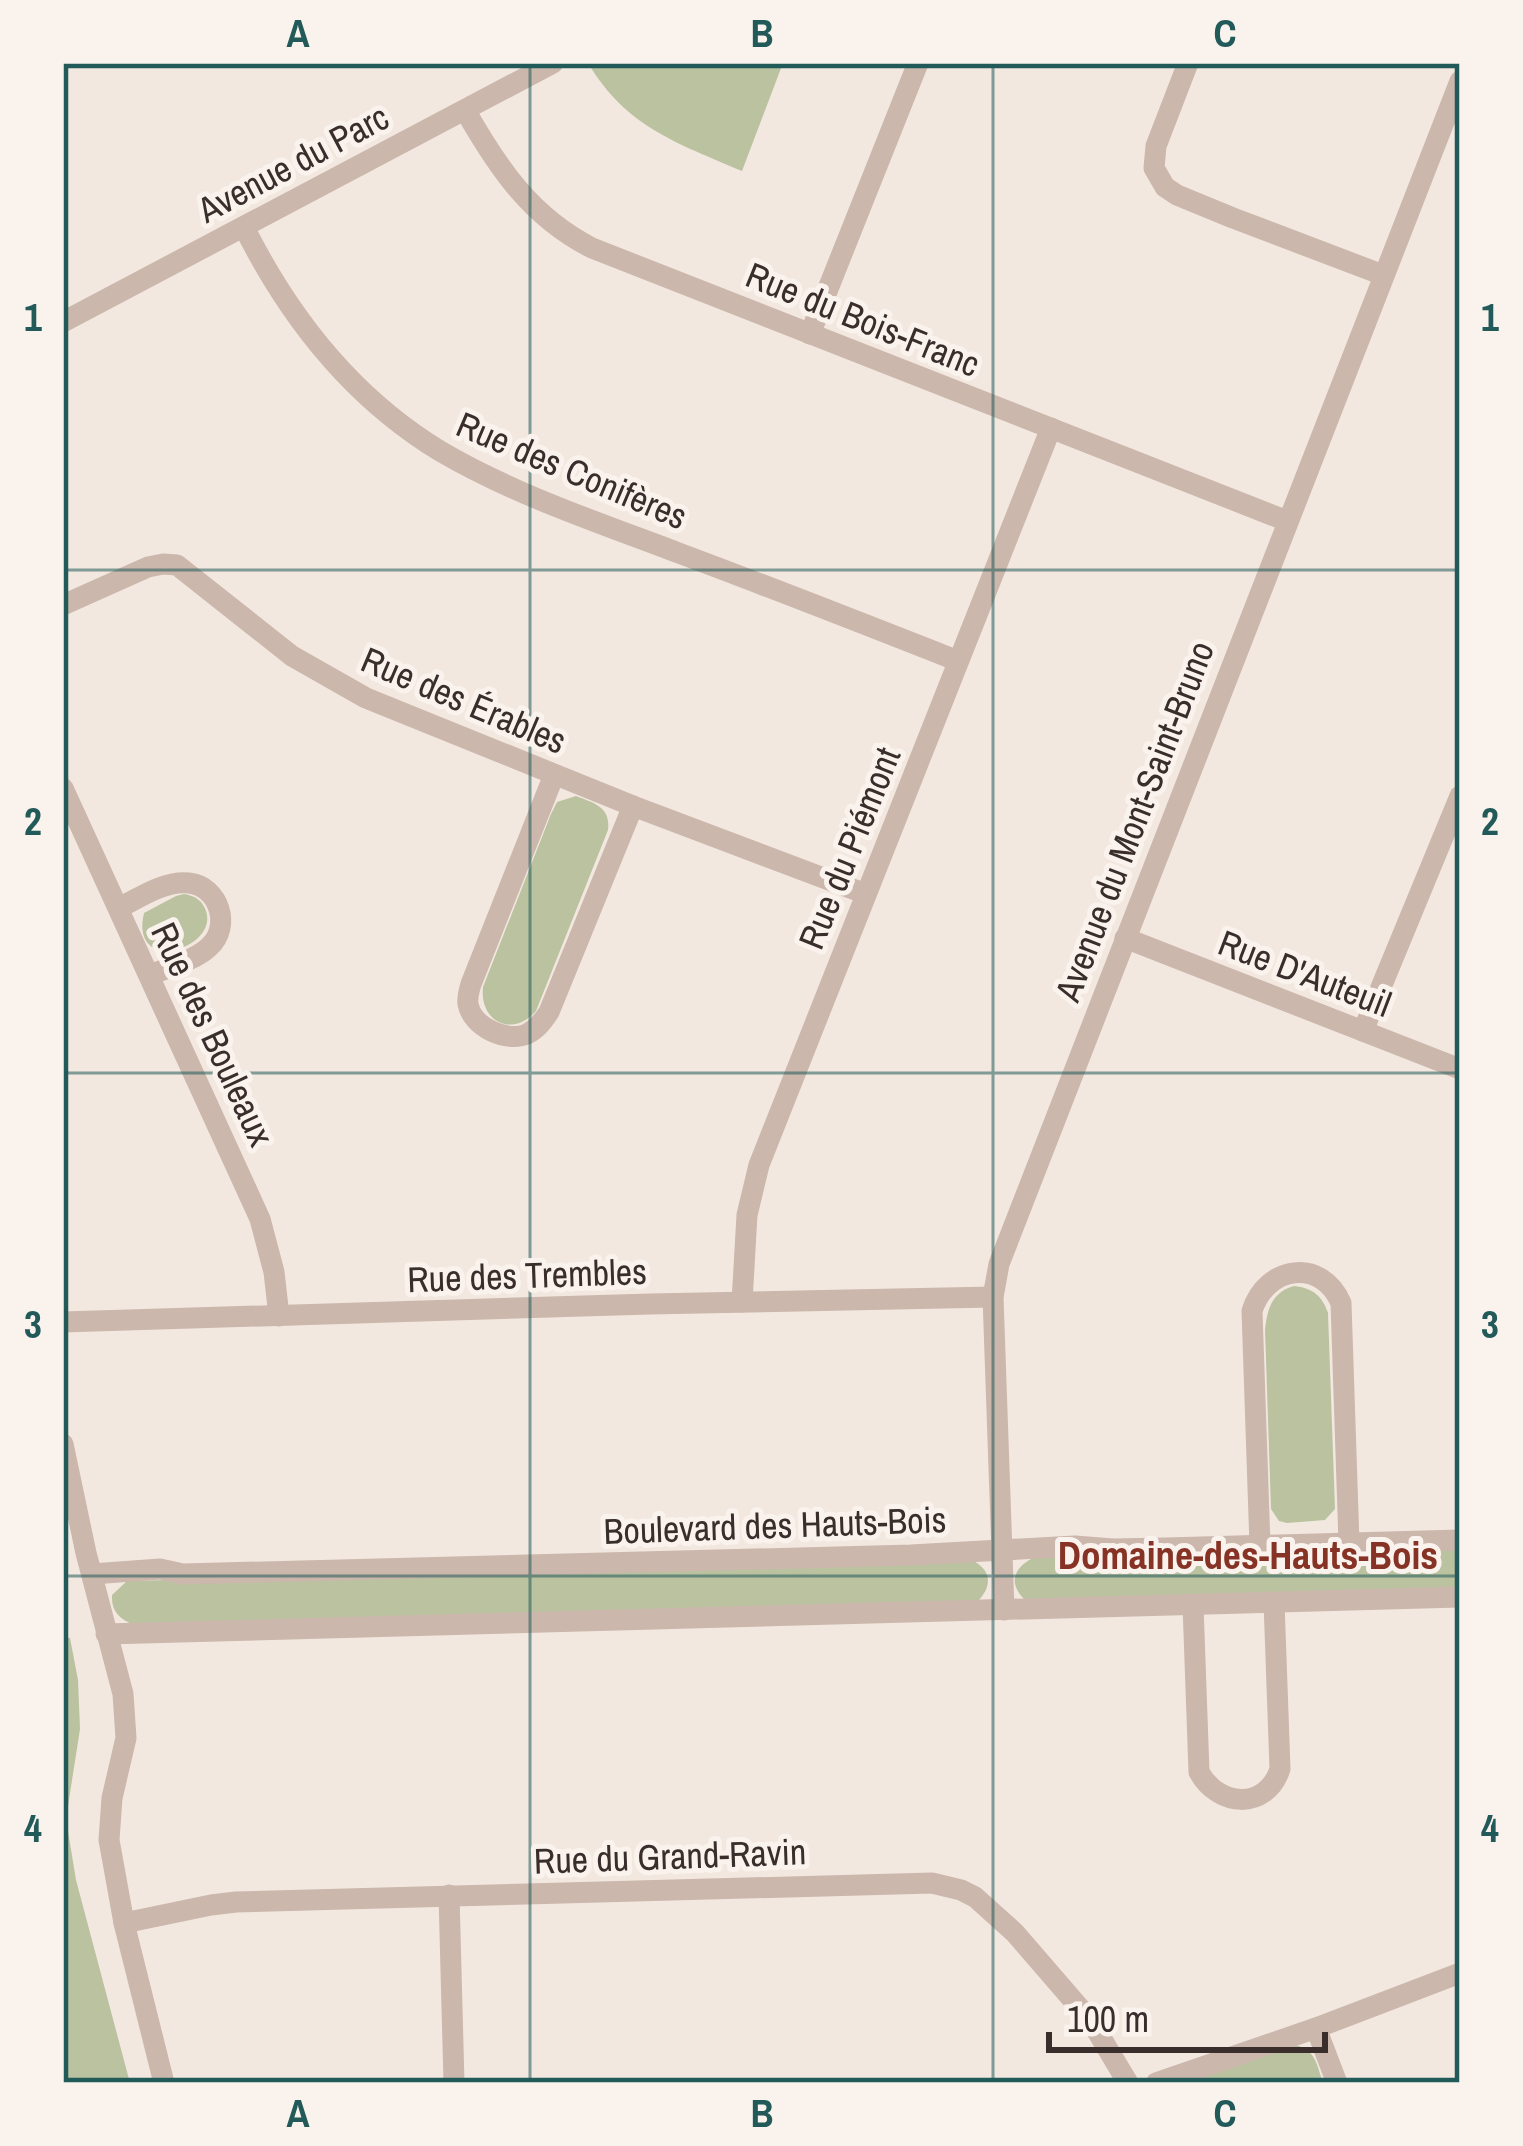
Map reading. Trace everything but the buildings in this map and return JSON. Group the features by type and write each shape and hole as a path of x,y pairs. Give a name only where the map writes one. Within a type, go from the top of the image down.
{"street":[{"name":"Avenue du Parc","path":"63,322 554,63"},
{"path":"811,334 918,63"},
{"path":"1188,63 1156,146 1154,168 1165,187 1384,275"},
{"name":"Avenue du Mont-Saint-Bruno","path":"1004,1610 993,1297 997,1273 1460,81"},
{"name":"Rue du Bois-Franc","path":"465,110 519,193 571,236 1287,521"},
{"name":"Rue des Conifères","path":"244,227 290,308 332,360 379,406 440,451 538,497 958,662"},
{"name":"Rue du Piémont","path":"742,1302 743,1244 752,1188 776,1119 1051,428"},
{"name":"Rue des Érables","path":"63,605 148,567 175,564 260,632 326,677 383,706 866,894"},
{"path":"554,775 471,984 472,1014 493,1031 523,1036 536,1029 549,1012 633,806"},
{"name":"Rue des Bouleaux","path":"63,788 266,1234 278,1316"},
{"path":"1364,1031 1460,797"},
{"path":"119,908 178,883 199,885 217,902 221,920 213,944 150,975"},
{"name":"Rue D'Auteuil","path":"1125,938 1460,1069"},
{"path":"1260,1546 1252,1311 1269,1283 1307,1272 1327,1282 1341,1303 1349,1543"},
{"name":"Rue des Trembles","path":"63,1322 993,1297"},
{"path":"63,1444 123,1694 126,1738 109,1840 124,1924 164,2083"},
{"name":"Boulevard des Hauts-Bois","path":"92,1574 1460,1540"},
{"path":"106,1634 1460,1598"},
{"path":"1193,1604 1199,1772 1214,1791 1240,1799 1268,1790 1280,1769 1274,1602"},
{"name":"Rue du Grand-Ravin","path":"124,1924 236,1902 915,1882 948,1886 984,1903 1015,1934 1091,2020 1128,2083"},
{"path":"449,1895 454,2083"},
{"path":"1156,2083 1460,1973"},
{"path":"1316,2028 1337,2083"}],"green space":[{"path":"588,63 783,63 742,171 636,118"},
{"path":"576,796 604,811 608,830 536,1011 517,1024 499,1022 486,1009 483,987 551,814 557,802"},
{"path":"184,894 198,899 206,911 200,936 174,950 149,945 143,933 144,913"},
{"path":"1294,1286 1316,1294 1328,1313 1335,1509 1325,1520 1287,1523 1279,1521 1271,1509 1265,1330 1272,1302"},
{"path":"1460,1547 1460,1591 1024,1599 1015,1581 1022,1565 1035,1557"},
{"path":"969,1559 988,1577 977,1602 134,1625 117,1614 112,1601 127,1581"},
{"path":"63,1637 70,1638 78,1680 80,1729 66,1819 76,1880 130,2083 63,2083"},
{"path":"1293,2045 1311,2053 1323,2083 1188,2083"}],"district":[{"name":"Domaine-des-Hauts-Bois","path":"1248,1555"}]}
